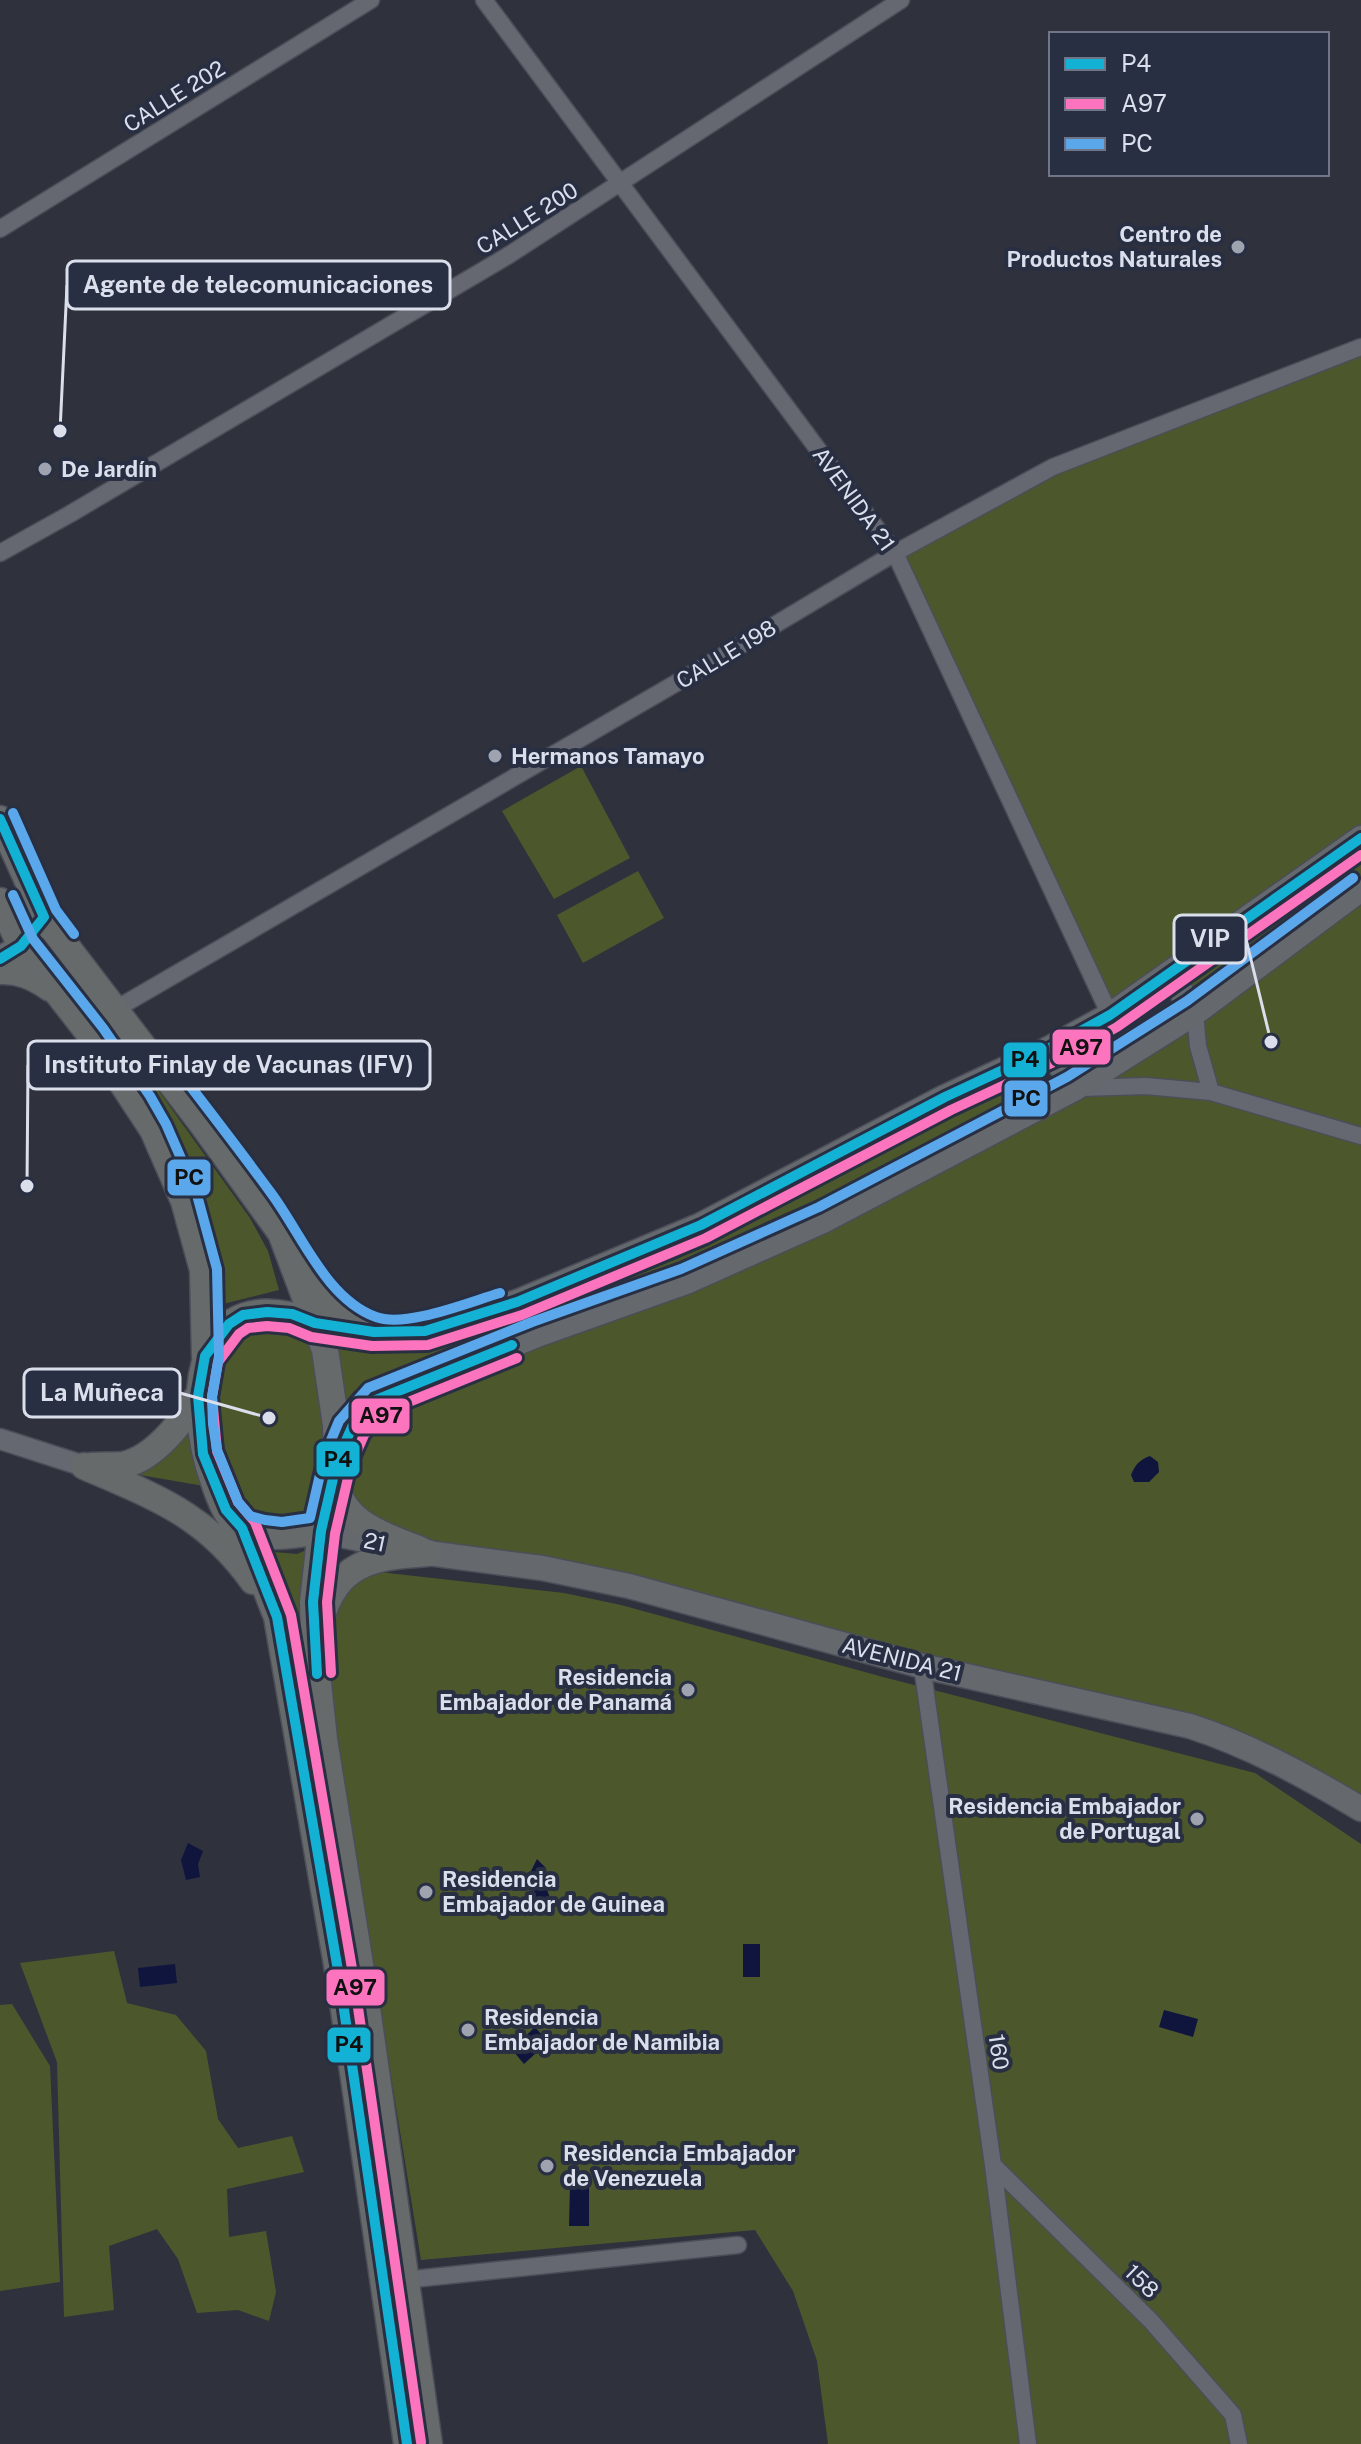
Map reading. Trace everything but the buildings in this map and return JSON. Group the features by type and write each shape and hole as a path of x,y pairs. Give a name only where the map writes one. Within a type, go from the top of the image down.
{"main road":[{"path":"0,819 44,917 200,1121 304,1270 338,1312 374,1332"},
{"path":"205,1356 229,1324 243,1315 267,1312 292,1314 315,1323 374,1332 425,1331 517,1302 701,1225 945,1097 1050,1048 1110,1015 1361,838"},
{"path":"429,2444 367,2008 324,1739 314,1645 313,1602 321,1531 336,1469 352,1427 376,1400 537,1335 686,1282 825,1220 1074,1089 1195,1013 1361,889"},
{"path":"44,917 2,914 10,953 56,992 138,1103 184,1201 203,1270 205,1356 198,1396 203,1454 277,1617 340,1982 407,2444"},
{"path":"10,953 44,917"},
{"path":"0,971 12,970 35,978 56,992"},
{"path":"1169,973 1195,1013"},
{"path":"1050,1048 1074,1089"},
{"path":"281,1233 325,1350 336,1425 337,1495 350,1513 386,1538 428,1553"},
{"path":"84,1466 126,1464 159,1445 183,1421 198,1396"},
{"path":"84,1466 282,1536 321,1531"},
{"path":"84,1466 174,1506 213,1534 237,1559 277,1617"},
{"name":"21","path":"321,1531 428,1553"},
{"path":"314,1645 326,1602 345,1575 376,1558 428,1553"},
{"name":"AVENIDA 21","path":"428,1553 542,1568 629,1586 922,1666 1190,1726 1244,1746 1306,1776 1361,1809"}],"street":[{"name":"CALLE 202","path":"0,229 371,0"},
{"name":"AVENIDA 21","path":"484,0 895,553 1110,1015 1131,1053"},
{"name":"CALLE 200","path":"0,553 451,290 620,185 901,0"},
{"name":"CALLE 198","path":"114,1010 673,686 895,553 1053,467 1361,347"},
{"path":"1195,1013 1198,1046 1211,1092"},
{"path":"1074,1089 1146,1086 1211,1092 1361,1136"},
{"path":"0,1439 84,1466"},
{"name":"160","path":"922,1666 993,2165 1028,2444"},
{"name":"158","path":"993,2165 1151,2321 1233,2415 1239,2444"},
{"path":"404,2280 738,2245"}],"green space":[{"path":"1361,347 1361,836 1110,1015 895,553 1053,467"},
{"path":"581,766 630,858 554,899 502,811"},
{"path":"1361,852 1361,877 1197,991 1190,987 1188,978 1192,971"},
{"path":"638,871 664,918 583,963 557,915"},
{"path":"1361,889 1361,1809 1232,1740 386,1538 335,1478 376,1400 686,1282 1074,1089"},
{"path":"46,950 56,951 64,959 250,1218 268,1251 279,1290 219,1305 198,1204 42,957"},
{"path":"1031,1069 1042,1072 1046,1079 1046,1090 1039,1097 846,1194 475,1348 379,1379 354,1391 342,1406 334,1342 425,1345 524,1311 712,1232 804,1189"},
{"path":"262,1324 286,1329 302,1337 312,1352 317,1368 324,1431 324,1482 321,1493 303,1520 261,1524 243,1511 224,1481 208,1432 209,1380 227,1343"},
{"path":"188,1432 193,1459 204,1486 128,1473 163,1457"},
{"path":"309,1549 301,1589 301,1685 263,1551 297,1554"},
{"path":"379,1572 564,1593 621,1605 883,1677 1255,1773 1361,1844 1361,2444 828,2444 817,2361 793,2291 755,2230 421,2260 329,1695 325,1637 334,1610 354,1583"},
{"path":"114,1951 127,2003 176,2015 206,2051 218,2119 238,2148 292,2136 304,2172 227,2189 229,2237 266,2231 276,2292 269,2321 238,2310 197,2313 178,2259 157,2229 109,2246 114,2310 64,2317 57,2062 20,1963"},
{"path":"12,2004 50,2066 60,2282 0,2291 0,2005"}],"shaded area":[{"path":"1150,1456 1158,1462 1159,1472 1149,1482 1134,1482 1131,1475 1134,1468"},
{"path":"188,1843 203,1851 198,1864 200,1877 186,1880 181,1860"},
{"path":"537,1859 546,1868 544,1881 550,1898 537,1902 529,1875"},
{"path":"743,1944 760,1944 760,1977 743,1977"},
{"path":"175,1964 177,1983 140,1987 138,1968"},
{"path":"1164,2010 1198,2019 1193,2037 1159,2027"},
{"path":"535,2027 548,2042 524,2064 514,2052 515,2046"},
{"path":"570,2185 589,2185 589,2226 569,2226"}],"transit line":[{"name":"PC","path":"13,813 56,910 74,934"},
{"name":"P4","path":"0,819 44,917 21,946 0,959"},
{"name":"P4","path":"407,2444 340,1982 277,1617 242,1528 226,1510 203,1454 198,1396 205,1356 229,1324 243,1315 267,1312 292,1314 315,1323 374,1332 425,1331 517,1302 701,1225 945,1097 1050,1048 1110,1015 1361,838"},
{"name":"A97","path":"421,2442 354,1980 291,1615 255,1522 238,1502 217,1451 212,1397 218,1362 239,1334 248,1328 267,1326 289,1328 311,1337 372,1346 428,1345 522,1315 706,1238 1117,1027 1361,855"},
{"name":"PC","path":"13,895 33,939 103,1028 150,1096 166,1124 197,1195 217,1269 219,1356 212,1397 217,1450 238,1502 250,1516 282,1522 310,1518 324,1457 339,1421 368,1388 532,1322 681,1269 819,1207 1067,1077 1187,1001 1353,878"},
{"name":"PC","path":"164,1052 271,1193 316,1263 343,1296 358,1308 376,1317 404,1319 500,1293"},
{"name":"P4","path":"317,1674 313,1602 321,1531 337,1461 352,1427 376,1400 512,1345"},
{"name":"A97","path":"331,1673 327,1602 335,1534 351,1465 364,1435 384,1412 517,1358"}],"place":[{"name":"Centro de Productos Naturales","path":"1238,247"},
{"name":"Agente de telecomunicaciones","path":"60,431"},
{"name":"De Jardín","path":"45,469"},
{"name":"Hermanos Tamayo","path":"495,756"},
{"name":"VIP","path":"1271,1042"},
{"name":"Instituto Finlay de Vacunas (IFV)","path":"27,1186"},
{"name":"La Muñeca","path":"269,1418"},
{"name":"Residencia Embajador de Panamá","path":"688,1690"},
{"name":"Residencia Embajador de Portugal","path":"1197,1819"},
{"name":"Residencia Embajador de Guinea","path":"426,1892"},
{"name":"Residencia Embajador de Namibia","path":"468,2030"},
{"name":"Residencia Embajador de Venezuela","path":"547,2166"}]}
